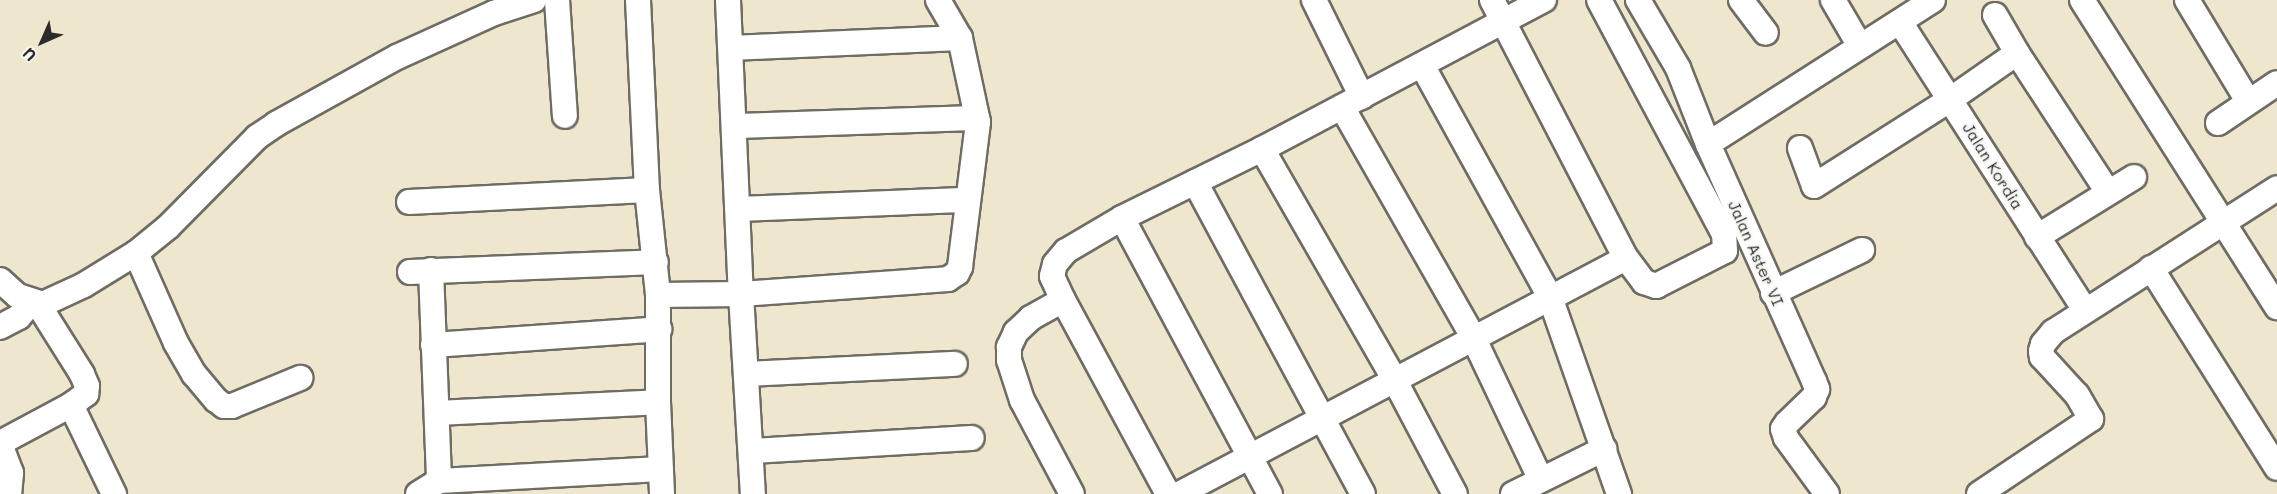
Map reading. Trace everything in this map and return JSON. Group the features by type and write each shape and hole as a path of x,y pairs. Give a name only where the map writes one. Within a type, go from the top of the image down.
{"street":[{"path":"0,280 18,296 34,303 47,304 84,285 136,253 201,196 257,137 276,124 397,57 494,13 534,0"},
{"path":"557,0 565,116"},
{"path":"638,0 647,190 658,295 658,402 662,494"},
{"path":"728,0 741,294 748,374 753,494"},
{"path":"658,295 741,294 948,279 957,273 960,267 977,118 960,38 938,0"},
{"path":"1314,0 1352,102 1473,337 1542,480"},
{"path":"1492,0 1626,258 1644,282 1656,286 1725,251 1724,234 1599,0"},
{"path":"1168,494 1063,300 1052,276 1055,264 1066,251 1122,218 1262,149 1544,0"},
{"name":"Jalan Aster VI","path":"1638,0 1678,68 1708,144 1816,389 1814,397 1787,423 1784,429 1786,438 1827,494"},
{"path":"1833,0 1860,46"},
{"path":"1708,144 1933,0"},
{"path":"2082,0 2277,307"},
{"path":"2187,0 2248,101"},
{"path":"1749,2 1766,33"},
{"path":"1995,15 2017,53 2108,192"},
{"name":"Jalan Kordia","path":"1900,22 2085,310"},
{"path":"731,48 960,38"},
{"path":"1800,148 1814,186 1951,99 2017,53"},
{"path":"1422,65 1550,297 1619,494"},
{"path":"2218,123 2277,83"},
{"path":"735,126 977,118"},
{"path":"1262,149 1394,379 1455,494"},
{"path":"2037,237 2134,177"},
{"path":"1195,182 1363,494"},
{"path":"1979,494 2091,419 2077,395 2052,369 2041,351 2053,332 2277,188"},
{"path":"409,202 647,190"},
{"path":"739,209 968,200"},
{"path":"1122,218 1270,494"},
{"path":"1773,293 1862,249"},
{"path":"136,253 176,343 194,374 216,400 224,406 232,406 300,378"},
{"path":"1179,494 1626,258"},
{"path":"439,481 433,345 421,271 656,262"},
{"path":"2151,268 2277,468"},
{"path":"1063,300 1031,318 1016,332 1009,347 1009,360 1022,400 1072,494"},
{"path":"0,327 19,317 34,303"},
{"path":"9,494 11,473 0,444 71,405 86,394 86,383 34,303"},
{"path":"433,345 659,329"},
{"path":"748,374 954,363"},
{"path":"437,413 658,402"},
{"path":"71,405 114,494"},
{"path":"752,451 972,438"},
{"path":"1513,494 1604,449"},
{"path":"418,494 439,481 661,469"}]}
